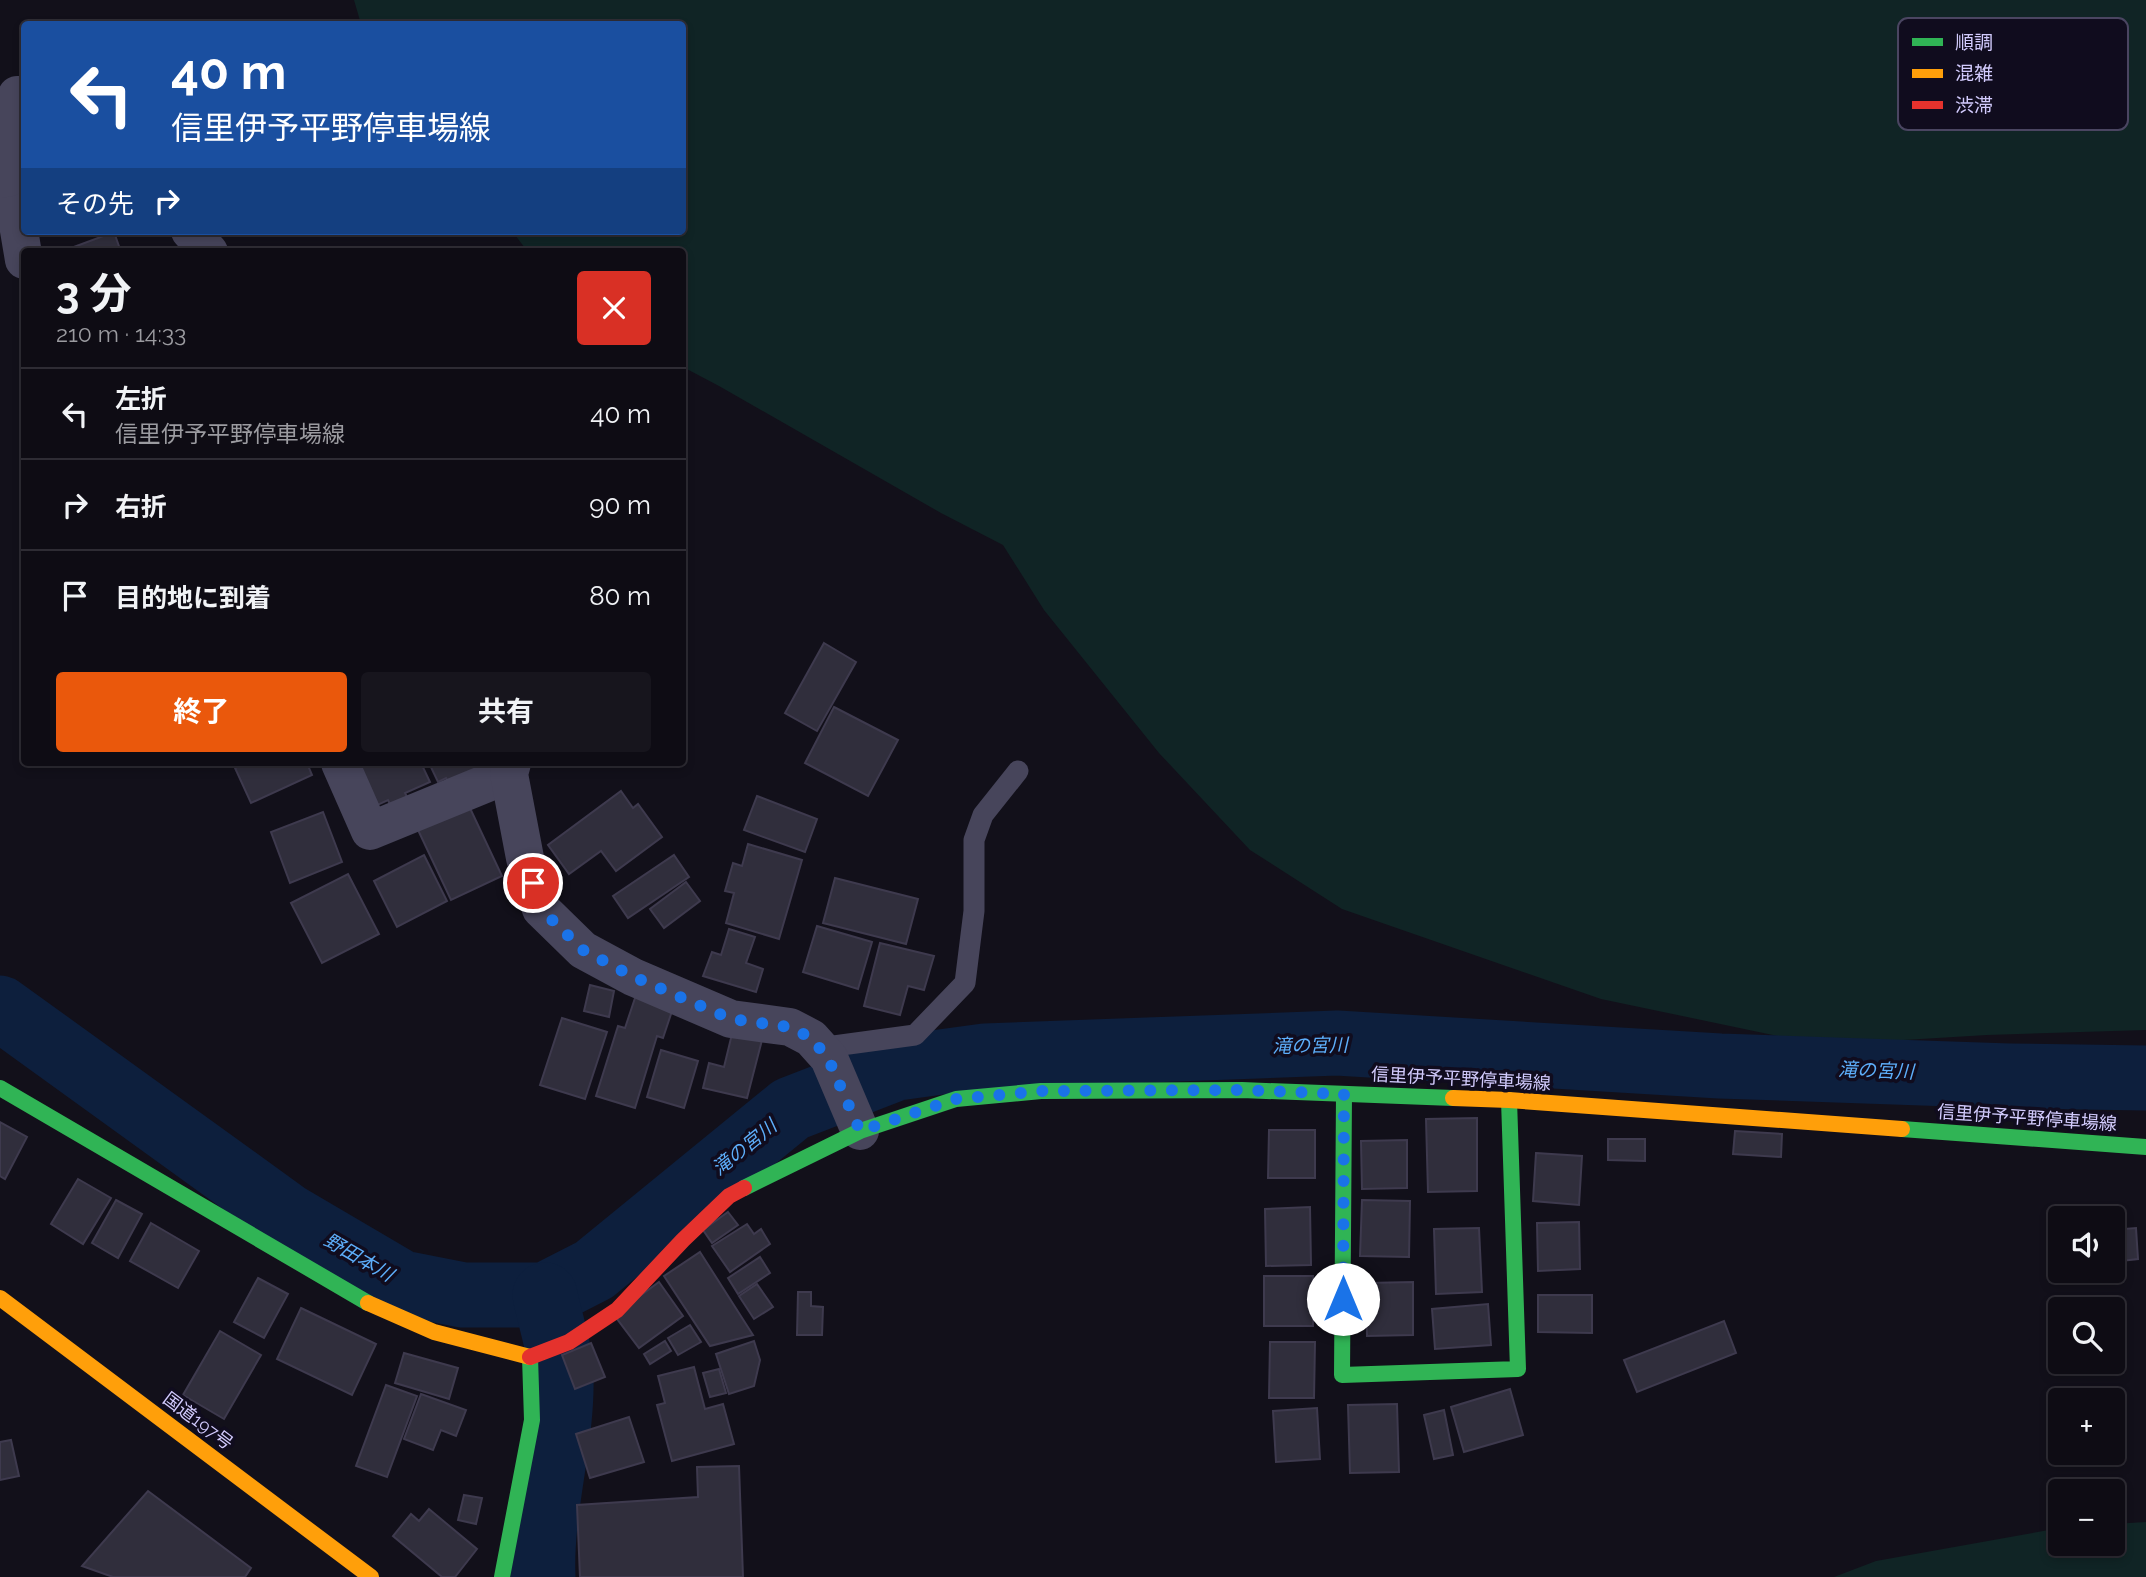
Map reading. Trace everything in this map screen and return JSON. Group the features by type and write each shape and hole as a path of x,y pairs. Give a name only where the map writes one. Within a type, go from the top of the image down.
{"main road":[{"path":"0,1088 328,1282 378,1308 419,1327 462,1341 530,1357 532,1420 502,1577"},
{"name":"信里伊予平野停車場線","path":"530,1357 569,1342 617,1310 729,1196 857,1125 956,1099 1041,1091 1241,1090 1509,1100 2146,1147"},
{"path":"1344,1094 1342,1376 1518,1369 1509,1100"},
{"name":"国道197号","path":"0,1298 371,1577"}],"street":[{"path":"14,92 4,119 5,178 21,248"},
{"path":"194,235 205,248"},
{"path":"341,766 370,831 511,768 525,858 541,909 583,950 634,977 731,1019 790,1027 811,1038 824,1053 857,1125"}],"lane":[{"path":"824,1053 915,1035 965,983 974,911 974,840 983,815 1018,771"}],"green space":[{"path":"354,0 2146,0 2146,1030 1987,1035 1821,1045 1601,999 1342,909 1250,850 1159,753 1044,610 1003,545 941,513 686,369 686,248 525,248 515,235 686,235 686,21 360,21"},
{"path":"2146,1522 2146,1577 1834,1577 1876,1561 2048,1530 2048,1556 2125,1556 2125,1523"}],"building":[{"path":"106,235 115,235 120,248 71,248"},
{"path":"824,643 856,662 817,731 785,713"},
{"path":"834,707 898,740 868,796 805,763"},
{"path":"308,766 312,775 251,803 235,768"},
{"path":"351,766 422,766 430,782 405,793 411,805 394,813 388,800 371,808"},
{"path":"430,766 489,766 451,788 446,778 438,782"},
{"path":"621,791 633,808 638,804 662,837 616,871 601,851 569,874 548,845"},
{"path":"757,796 817,819 805,852 744,830"},
{"path":"469,806 502,876 451,900 418,830"},
{"path":"323,812 342,862 290,883 271,832"},
{"path":"748,844 802,860 779,939 726,923 734,893 725,891 733,863 742,866"},
{"path":"424,855 447,901 397,927 374,881"},
{"path":"674,855 689,877 628,918 613,896"},
{"path":"348,874 379,934 322,963 291,903"},
{"path":"835,878 918,899 906,944 823,923"},
{"path":"686,882 700,901 664,928 650,909"},
{"path":"817,926 872,942 858,989 803,972"},
{"path":"729,929 755,937 746,963 763,969 756,992 703,976 712,952 721,955"},
{"path":"880,943 934,956 924,990 908,986 900,1015 864,1006"},
{"path":"590,985 614,991 609,1017 584,1011"},
{"path":"637,992 673,1008 663,1038 657,1036 635,1108 596,1096 618,1026 625,1028"},
{"path":"562,1018 607,1032 585,1099 540,1085"},
{"path":"732,1034 762,1040 747,1098 703,1088 709,1063 724,1067"},
{"path":"661,1050 698,1061 684,1108 647,1097"},
{"path":"1477,1118 1477,1191 1428,1192 1426,1119"},
{"path":"0,1122 27,1137 5,1179 0,1176"},
{"path":"1269,1130 1315,1130 1315,1178 1268,1178"},
{"path":"1735,1131 1782,1134 1781,1157 1733,1154"},
{"path":"1608,1139 1645,1139 1645,1161 1608,1160"},
{"path":"1407,1140 1407,1188 1362,1189 1361,1141"},
{"path":"1536,1153 1582,1156 1579,1205 1533,1201"},
{"path":"78,1179 111,1198 83,1244 51,1224"},
{"path":"116,1200 142,1214 118,1258 92,1243"},
{"path":"1362,1200 1410,1201 1409,1257 1360,1256"},
{"path":"1310,1207 1311,1265 1266,1266 1265,1209"},
{"path":"728,1212 738,1225 712,1243 703,1230"},
{"path":"1579,1222 1580,1269 1538,1271 1537,1223"},
{"path":"151,1223 199,1251 178,1288 130,1261"},
{"path":"747,1224 754,1234 761,1229 770,1244 730,1272 712,1246"},
{"path":"1479,1228 1482,1292 1436,1294 1434,1229"},
{"path":"2136,1228 2138,1259 2125,1260 2125,1229"},
{"path":"700,1252 753,1335 710,1346 664,1276"},
{"path":"760,1257 770,1273 738,1294 728,1278"},
{"path":"1264,1276 1313,1276 1313,1326 1264,1326"},
{"path":"258,1278 288,1294 264,1338 234,1322"},
{"path":"659,1282 683,1316 639,1348 614,1315"},
{"path":"1413,1282 1413,1335 1367,1336 1366,1283"},
{"path":"757,1284 773,1307 754,1319 739,1296"},
{"path":"798,1292 811,1292 811,1306 823,1307 822,1335 797,1335"},
{"path":"1538,1295 1592,1295 1592,1333 1538,1332"},
{"path":"1488,1304 1491,1345 1435,1349 1432,1309"},
{"path":"301,1308 376,1344 352,1395 277,1359"},
{"path":"1724,1321 1736,1353 1637,1392 1624,1360"},
{"path":"690,1325 701,1342 678,1355 668,1338"},
{"path":"220,1331 261,1355 224,1419 183,1395"},
{"path":"665,1341 671,1351 650,1364 644,1354"},
{"path":"754,1341 760,1360 754,1386 729,1394 716,1354"},
{"path":"1270,1342 1315,1342 1314,1398 1269,1398"},
{"path":"591,1343 605,1377 575,1389 562,1355"},
{"path":"404,1353 458,1368 449,1399 395,1383"},
{"path":"694,1367 705,1409 723,1404 734,1444 672,1461 657,1405 665,1403 658,1376"},
{"path":"719,1369 726,1393 710,1397 703,1373"},
{"path":"386,1385 417,1396 387,1477 356,1466"},
{"path":"1510,1389 1523,1435 1464,1452 1451,1407"},
{"path":"421,1394 466,1410 456,1436 441,1430 433,1450 404,1439"},
{"path":"1397,1404 1399,1472 1350,1473 1348,1405"},
{"path":"1317,1408 1320,1459 1276,1462 1273,1411"},
{"path":"1444,1410 1453,1455 1434,1459 1424,1415"},
{"path":"629,1417 644,1462 590,1478 576,1434"},
{"path":"11,1440 19,1476 0,1480 0,1442"},
{"path":"739,1466 743,1577 580,1577 577,1505 698,1497 697,1467"},
{"path":"148,1491 251,1568 245,1577 113,1577 82,1566"},
{"path":"464,1495 482,1498 476,1524 458,1520"},
{"path":"429,1509 477,1549 455,1577 442,1577 393,1536 411,1514 419,1521"}],"waterway":[{"name":"滝の宮川","path":"0,1008 288,1216 402,1283 463,1295 545,1295 594,1270 791,1109 897,1068 985,1056 1337,1043 1720,1066 2146,1078"},
{"name":"野田本川","path":"543,1577 545,1526 561,1399 557,1344 545,1295"}],"traffic: fast":[{"path":"0,1088 368,1303"},
{"path":"744,1188 860,1131 956,1099 1041,1091 1242,1090 1453,1098"},
{"path":"1344,1094 1342,1375 1518,1369 1509,1100"},
{"path":"1902,1129 2146,1147"},
{"path":"502,1577 532,1420 530,1357"}],"traffic: slow":[{"path":"1453,1098 1902,1129"},
{"path":"0,1298 371,1577"},
{"path":"368,1303 434,1332 530,1357"}],"traffic: jam":[{"path":"530,1357 569,1342 617,1310 683,1240 729,1196 744,1188"}],"route":[{"path":"533,883 541,909 583,950 634,977 731,1019 790,1027 811,1038 828,1058 860,1131 956,1099 1041,1091 1241,1090 1344,1094 1343,1299"}]}
